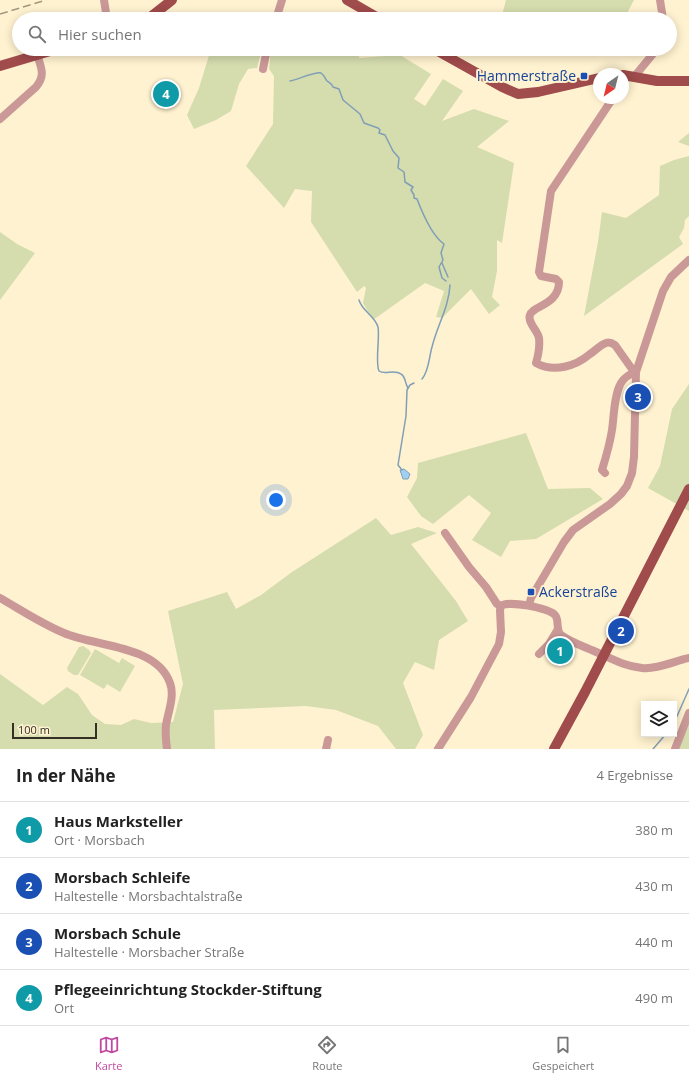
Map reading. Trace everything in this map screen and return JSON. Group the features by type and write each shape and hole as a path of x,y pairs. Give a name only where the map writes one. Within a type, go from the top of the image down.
{"main road":[{"path":"157,12 172,0"},
{"path":"347,0 368,12"},
{"path":"0,66 32,56"},
{"path":"447,56 518,94 538,92 593,79"},
{"path":"629,78 657,81 689,81"},
{"path":"554,749 689,489"}],"street":[{"path":"104,0 106,12"},
{"path":"278,12 282,0"},
{"path":"660,0 662,12"},
{"path":"0,119 41,81 43,77 38,56"},
{"path":"263,69 266,56"},
{"path":"629,76 651,56"},
{"path":"609,104 552,191 539,272 541,276 556,279 559,282 559,287 556,294 545,305 530,314 530,319 539,337 536,363 542,366 549,368 567,366 585,358 604,344 611,343 622,352 632,369 636,372"},
{"path":"530,605 531,598 564,542 573,530 610,504 627,486 632,473 634,457 636,372 663,291 671,277 689,260"},
{"path":"605,473 602,470 610,439 618,392 626,378 632,373 636,372"},
{"path":"445,533 497,604 501,606"},
{"path":"0,598 62,632 137,653 150,659 158,665 170,681 172,690 166,730 167,749"},
{"path":"501,606 504,604 530,605 548,611 554,615 558,621 558,632 562,636 623,664 648,669 689,658"},
{"path":"438,749 471,697 499,644 501,632 501,606"},
{"path":"539,654 549,644 558,629"},
{"path":"675,749 689,714"},
{"path":"326,749 328,740"}],"green space":[{"path":"506,0 634,0 628,12 503,12"},
{"path":"209,56 260,56 257,68 248,69 239,84 231,111 216,120 194,129 187,115 199,88"},
{"path":"270,56 359,56 359,58 402,56 431,74 414,99 425,106 443,79 463,91 442,121 474,109 509,121 477,147 514,163 502,243 497,240 497,271 492,297 500,305 489,314 471,289 442,318 436,317 444,291 425,283 373,320 363,303 366,288 364,286 357,292 311,222 312,191 295,189 284,208 246,166 273,124 274,76 269,69"},
{"path":"689,133 689,146 678,142"},
{"path":"689,156 689,216 685,220 684,228 679,237 683,244 584,316 602,212 626,218 659,195 660,166"},
{"path":"0,232 17,244 35,253 0,300"},
{"path":"689,384 689,511 648,488 660,466 672,409"},
{"path":"526,433 548,489 590,488 603,499 536,539 510,541 501,557 472,540 491,513 469,495 433,524 421,516 407,497 417,478 418,463"},
{"path":"376,518 391,535 418,527 437,533 411,544 456,601 468,621 439,640 434,670 415,662 403,683 423,735 415,749 396,749 378,726 336,710 306,706 214,710 215,749 0,749 0,674 43,705 67,687 78,694 92,715 105,724 121,725 134,719 151,723 173,722 183,684 168,611 227,592 236,609 261,595 292,572"},
{"path":"83,646 91,653 78,675 74,675 68,671 67,668 79,647"},
{"path":"95,649 119,663 113,674 122,658 135,666 120,692 107,684 104,689 80,675"},
{"path":"689,723 689,749 678,749"}],"water":[{"path":"404,469 410,474 408,479 403,479 400,470"}],"waterway":[{"path":"290,81 315,73 321,73 333,87 339,89 343,100 360,114 364,123 378,128 380,130 379,133 385,135 393,151 399,158 398,168 404,172 405,182 413,187 411,190 414,198 417,199 435,235 444,244 441,253 443,260 439,267 442,278 446,281"},
{"path":"442,263 448,277"},
{"path":"422,379 427,368 434,339 445,309 450,285"},
{"path":"359,300 378,327 377,362 379,371 401,374 404,377 408,388"},
{"path":"402,470 398,465 406,416 407,390 410,385 414,383"},
{"path":"677,716 689,689"},
{"path":"653,749 663,737"}],"railway":[{"path":"0,14 46,0"}],"place":[{"name":"Hammerstraße","path":"584,76"},
{"name":"Pflegeeinrichtung Stockder-Stiftung","path":"166,94"},
{"name":"Morsbach Schule","path":"638,397"},
{"name":"Ackerstraße","path":"531,592"},
{"name":"Morsbach Schleife","path":"621,631"},
{"name":"Haus Marksteller","path":"560,651"}]}
